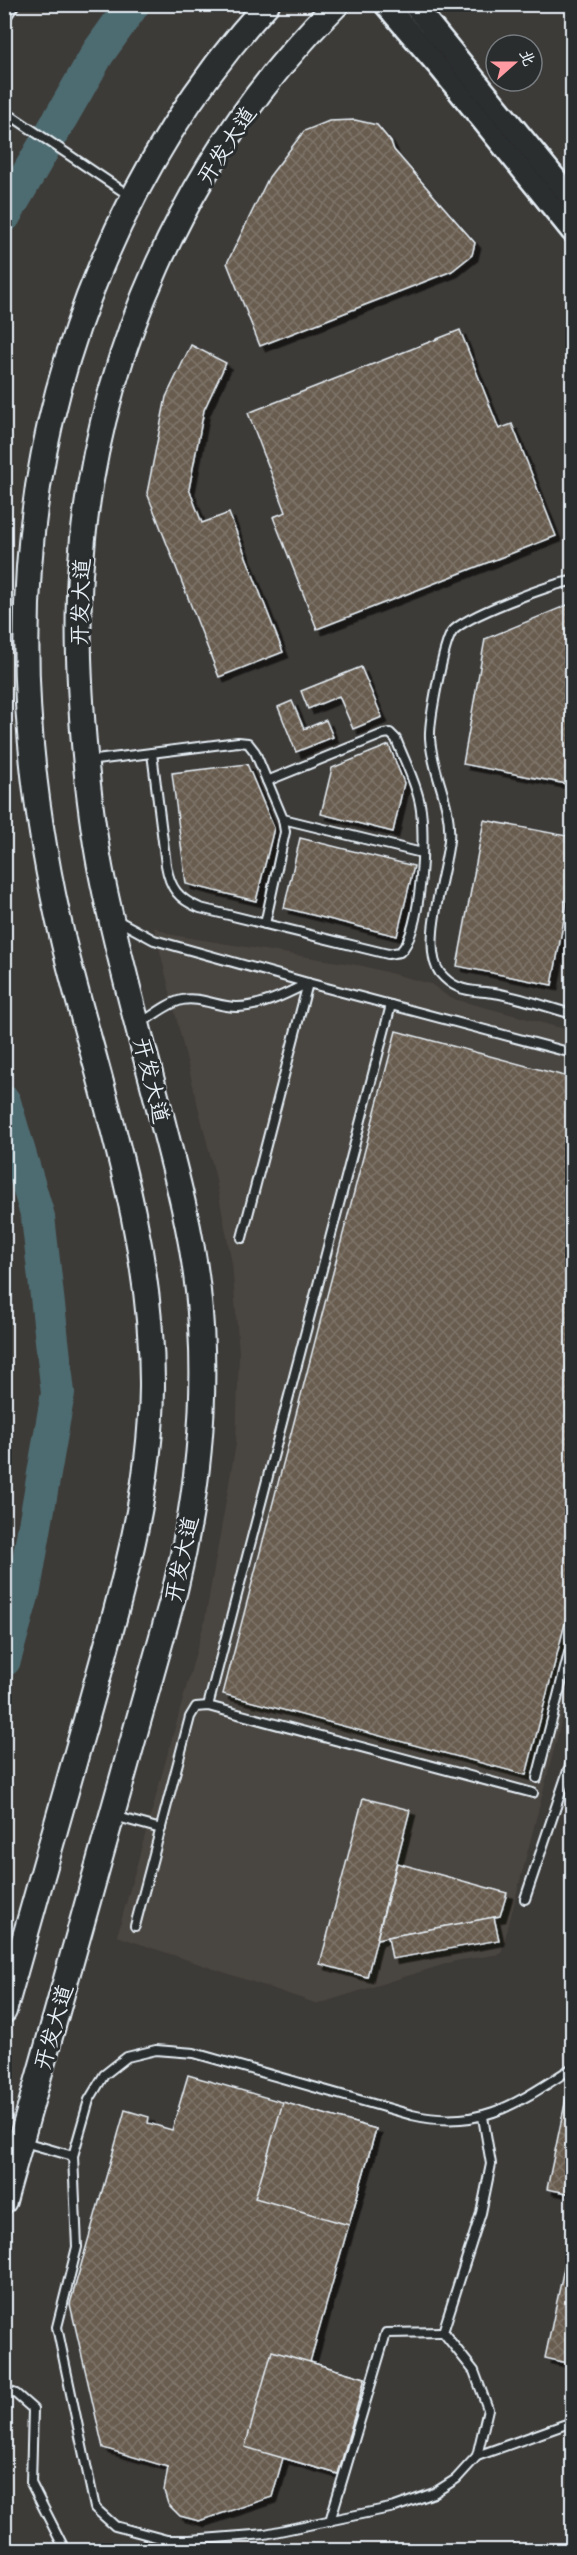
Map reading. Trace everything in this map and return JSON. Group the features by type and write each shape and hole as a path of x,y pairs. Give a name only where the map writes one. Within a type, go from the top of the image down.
{"main road":[{"path":"4,2011 126,1577 145,1484 152,1389 148,1306 140,1247 64,943 43,835 27,675 28,588 34,512 55,404 84,311 108,250 147,172 187,107 218,63 267,4"},
{"name":"开发大道","path":"4,2201 187,1541 201,1441 202,1339 191,1238 110,915 93,828 78,673 80,570 94,467 119,368 155,271 202,180 259,94 291,54 337,4"},
{"path":"385,4 442,70 573,231"},
{"path":"412,4 573,199"}],"lane":[{"path":"4,20 15,4"},
{"path":"4,111 121,190"},
{"path":"573,581 553,585 470,619 453,631 444,652 430,738 450,823 447,855 431,945 438,970 446,980 458,987 505,995 573,1014"},
{"path":"152,753 166,865 169,880 176,894 200,908 388,954 400,952 407,943 419,892 422,853 420,803 396,739 390,733 383,734 267,781"},
{"path":"86,761 238,742 248,743 255,752 283,819 284,843 265,924"},
{"path":"283,819 422,853"},
{"path":"110,915 123,925 154,940 573,1053"},
{"path":"138,1025 184,1000 221,1006 253,1006 308,983"},
{"path":"242,1238 308,983"},
{"path":"208,1706 391,1005"},
{"path":"537,1778 573,1641"},
{"path":"135,1926 190,1717 196,1707 208,1706 532,1793"},
{"path":"525,1899 572,1763"},
{"path":"112,1815 161,1829"},
{"path":"573,2068 510,2107 483,2116 455,2121 426,2118 194,2053 156,2050 127,2057 104,2075 89,2100 73,2156 77,2247 57,2327 95,2508 115,2526 167,2540 265,2534 395,2507 434,2493 456,2479 477,2456 573,2422"},
{"path":"443,2332 482,2212 491,2164 483,2116"},
{"path":"21,2141 73,2156"},
{"path":"443,2332 474,2371 488,2409 477,2456"},
{"path":"330,2521 386,2333 443,2332"},
{"path":"4,2390 16,2394 33,2409 31,2483 65,2550"}],"shaded area":[{"path":"154,927 172,935 363,966 431,984 450,998 572,1031 572,1680 501,1954 455,1961 318,2004 117,1936 205,1620 236,1444 239,1352 232,1263 215,1175"}],"building":[{"path":"355,120 377,125 391,142 394,150 475,243 472,255 452,271 260,346 227,263 269,177 304,131 329,121"},
{"path":"460,330 499,429 512,424 556,536 317,629 273,517 286,512 248,413"},
{"path":"191,345 226,363 204,410 189,489 202,523 229,513 283,652 219,677 147,493 166,397"},
{"path":"572,603 572,785 463,764 485,639"},
{"path":"361,667 382,717 353,729 339,696 308,709 301,691"},
{"path":"292,701 304,729 326,720 333,737 296,752 278,707"},
{"path":"389,745 404,783 393,832 321,814 332,768"},
{"path":"247,764 274,828 256,901 186,884 172,773"},
{"path":"484,820 572,837 572,875 552,985 457,966"},
{"path":"300,838 414,866 397,936 284,908"},
{"path":"396,1031 572,1078 572,1596 526,1775 223,1694"},
{"path":"363,1798 410,1810 367,1977 320,1964"},
{"path":"397,1863 507,1893 500,1916 377,1939"},
{"path":"494,1917 499,1940 392,1959 388,1937"},
{"path":"188,2075 376,2129 310,2362 365,2378 338,2474 283,2458 272,2497 199,2521 180,2516 168,2504 164,2491 168,2467 103,2448 70,2304 125,2110 149,2117 148,2123 172,2130"},
{"path":"567,2094 572,2095 572,2194 547,2189"},
{"path":"283,2102 376,2129 349,2225 255,2198"},
{"path":"572,2230 572,2265 565,2263"},
{"path":"565,2263 572,2265 572,2364 545,2358"},
{"path":"272,2351 365,2378 338,2474 245,2447"}],"waterway":[{"path":"4,216 98,53 133,4"},
{"path":"4,1102 38,1217 58,1393 24,1589 4,1660"}]}
